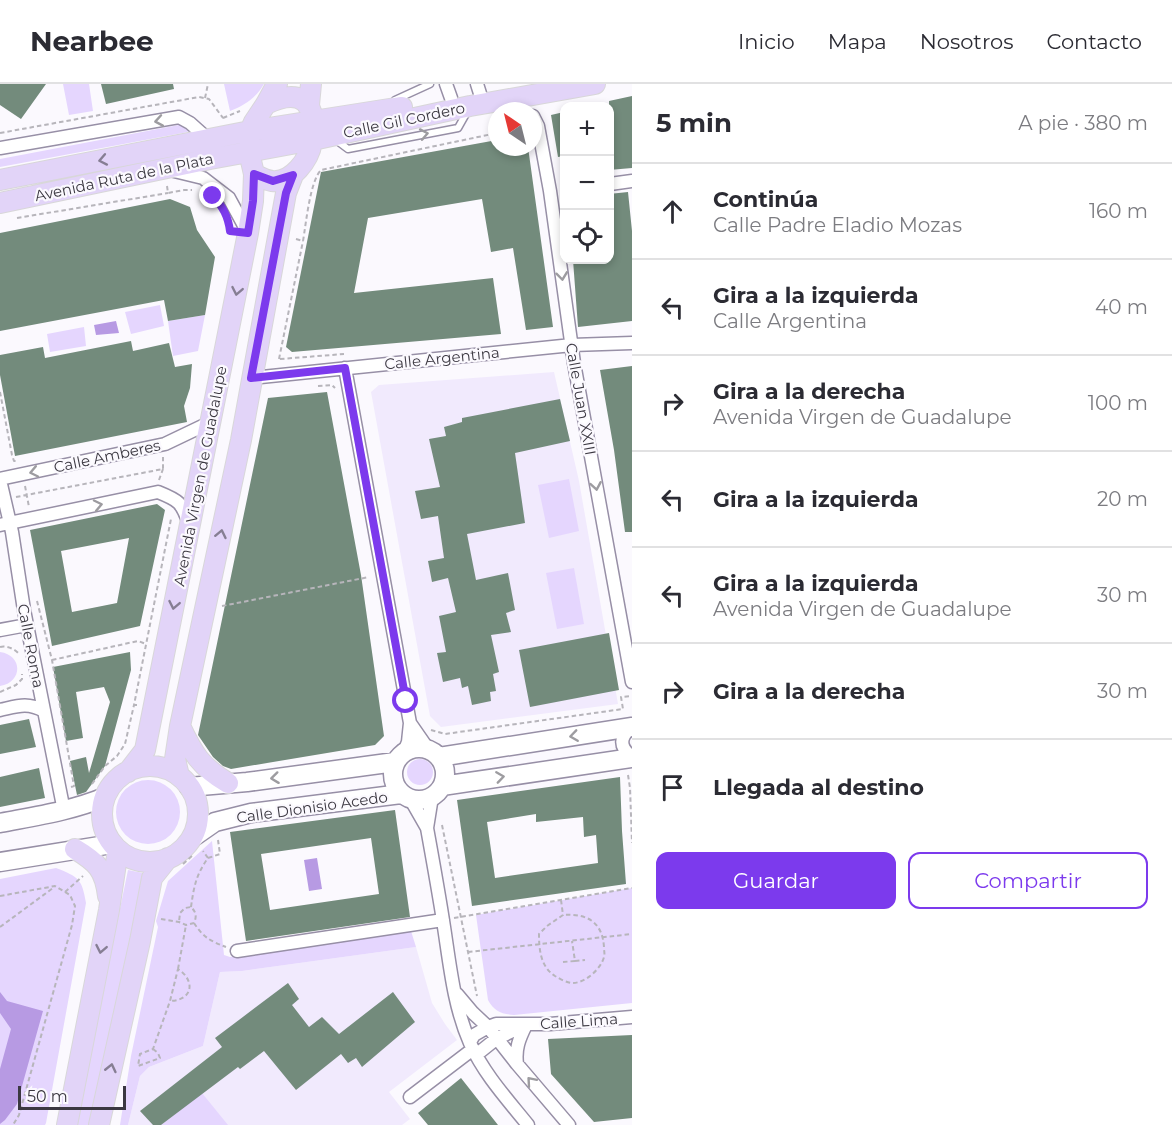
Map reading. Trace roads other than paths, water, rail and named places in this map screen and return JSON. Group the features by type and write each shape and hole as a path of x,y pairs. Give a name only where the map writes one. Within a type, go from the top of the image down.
{"main road":[{"path":"250,131 277,84"},
{"path":"311,84 316,126"},
{"name":"Calle Gil Cordero","path":"250,131 316,126 478,97 531,97 595,84"},
{"name":"Calle Gil Cordero","path":"249,152 316,126 386,111 448,91 478,97"},
{"path":"266,104 285,97 302,99 316,126"},
{"name":"Avenida Virgen de Guadalupe","path":"184,781 175,759 180,726 196,676 286,193 293,175 305,161 310,150 316,126"},
{"name":"Avenida Virgen de Guadalupe","path":"128,772 145,750 144,706 190,525 248,233 254,174 249,152 250,131"},
{"name":"Avenida Ruta de la Plata","path":"0,180 250,131"},
{"name":"Avenida Ruta de la Plata","path":"0,203 249,152"},
{"path":"254,174 273,181 293,175"},
{"path":"180,726 197,758 212,773 228,783"},
{"path":"184,781 247,782 399,757 411,749 420,748 434,753 632,727"},
{"path":"399,757 393,770 396,787 406,797 427,800 438,791 445,779 443,763 434,753"},
{"path":"438,791 473,781 632,757"},
{"path":"0,823 86,805 96,794 111,787 118,778 128,772 141,767 154,766 167,769 184,781 195,799 198,812 196,842 168,858 155,862 129,857 115,847 104,826 96,794"},
{"name":"Calle Dionisio Acedo","path":"196,842 215,822 251,813 406,797"},
{"path":"0,862 75,849 115,847"},
{"path":"67,1125 109,909 115,847"},
{"path":"75,849 89,858 102,874 106,882 109,909"},
{"path":"99,1125 152,878 168,858"}],"street":[{"name":"Avenida Ruta de la Plata","path":"0,148 179,117 210,140"},
{"name":"Calle Juan XXIII","path":"542,148 569,334 632,682"},
{"path":"163,169 203,178 229,198 248,233"},
{"path":"614,183 632,181"},
{"path":"550,191 560,190"},
{"name":"Calle Argentina","path":"251,378 572,345 632,343"},
{"path":"345,368 410,723 408,742 399,757"},
{"name":"Calle Amberes","path":"0,480 165,444 211,422"},
{"name":"Calle Roma","path":"0,480 5,524 64,811"},
{"path":"5,524 158,492 176,500 185,512 190,525"},
{"path":"0,630 27,625"},
{"path":"0,710 25,705 35,706 44,711"},
{"path":"410,723 434,753"},
{"path":"632,727 625,732 622,741 624,749 632,757"},
{"path":"438,791 431,803 427,828 454,991 473,1049 493,1082 528,1125"},
{"path":"406,797 427,828"},
{"path":"237,951 443,920"},
{"path":"454,991 488,1027 496,1040 569,1125"},
{"name":"Calle Lima","path":"488,1027 496,1024 526,1025 632,1017"},
{"name":"Calle Lima","path":"473,1049 526,1025"},
{"name":"Calle Lima","path":"517,1064 517,1044 526,1025"},
{"path":"410,1097 473,1049 474,1035 488,1027"}],"lane":[{"path":"386,111 389,103 430,84"}]}
